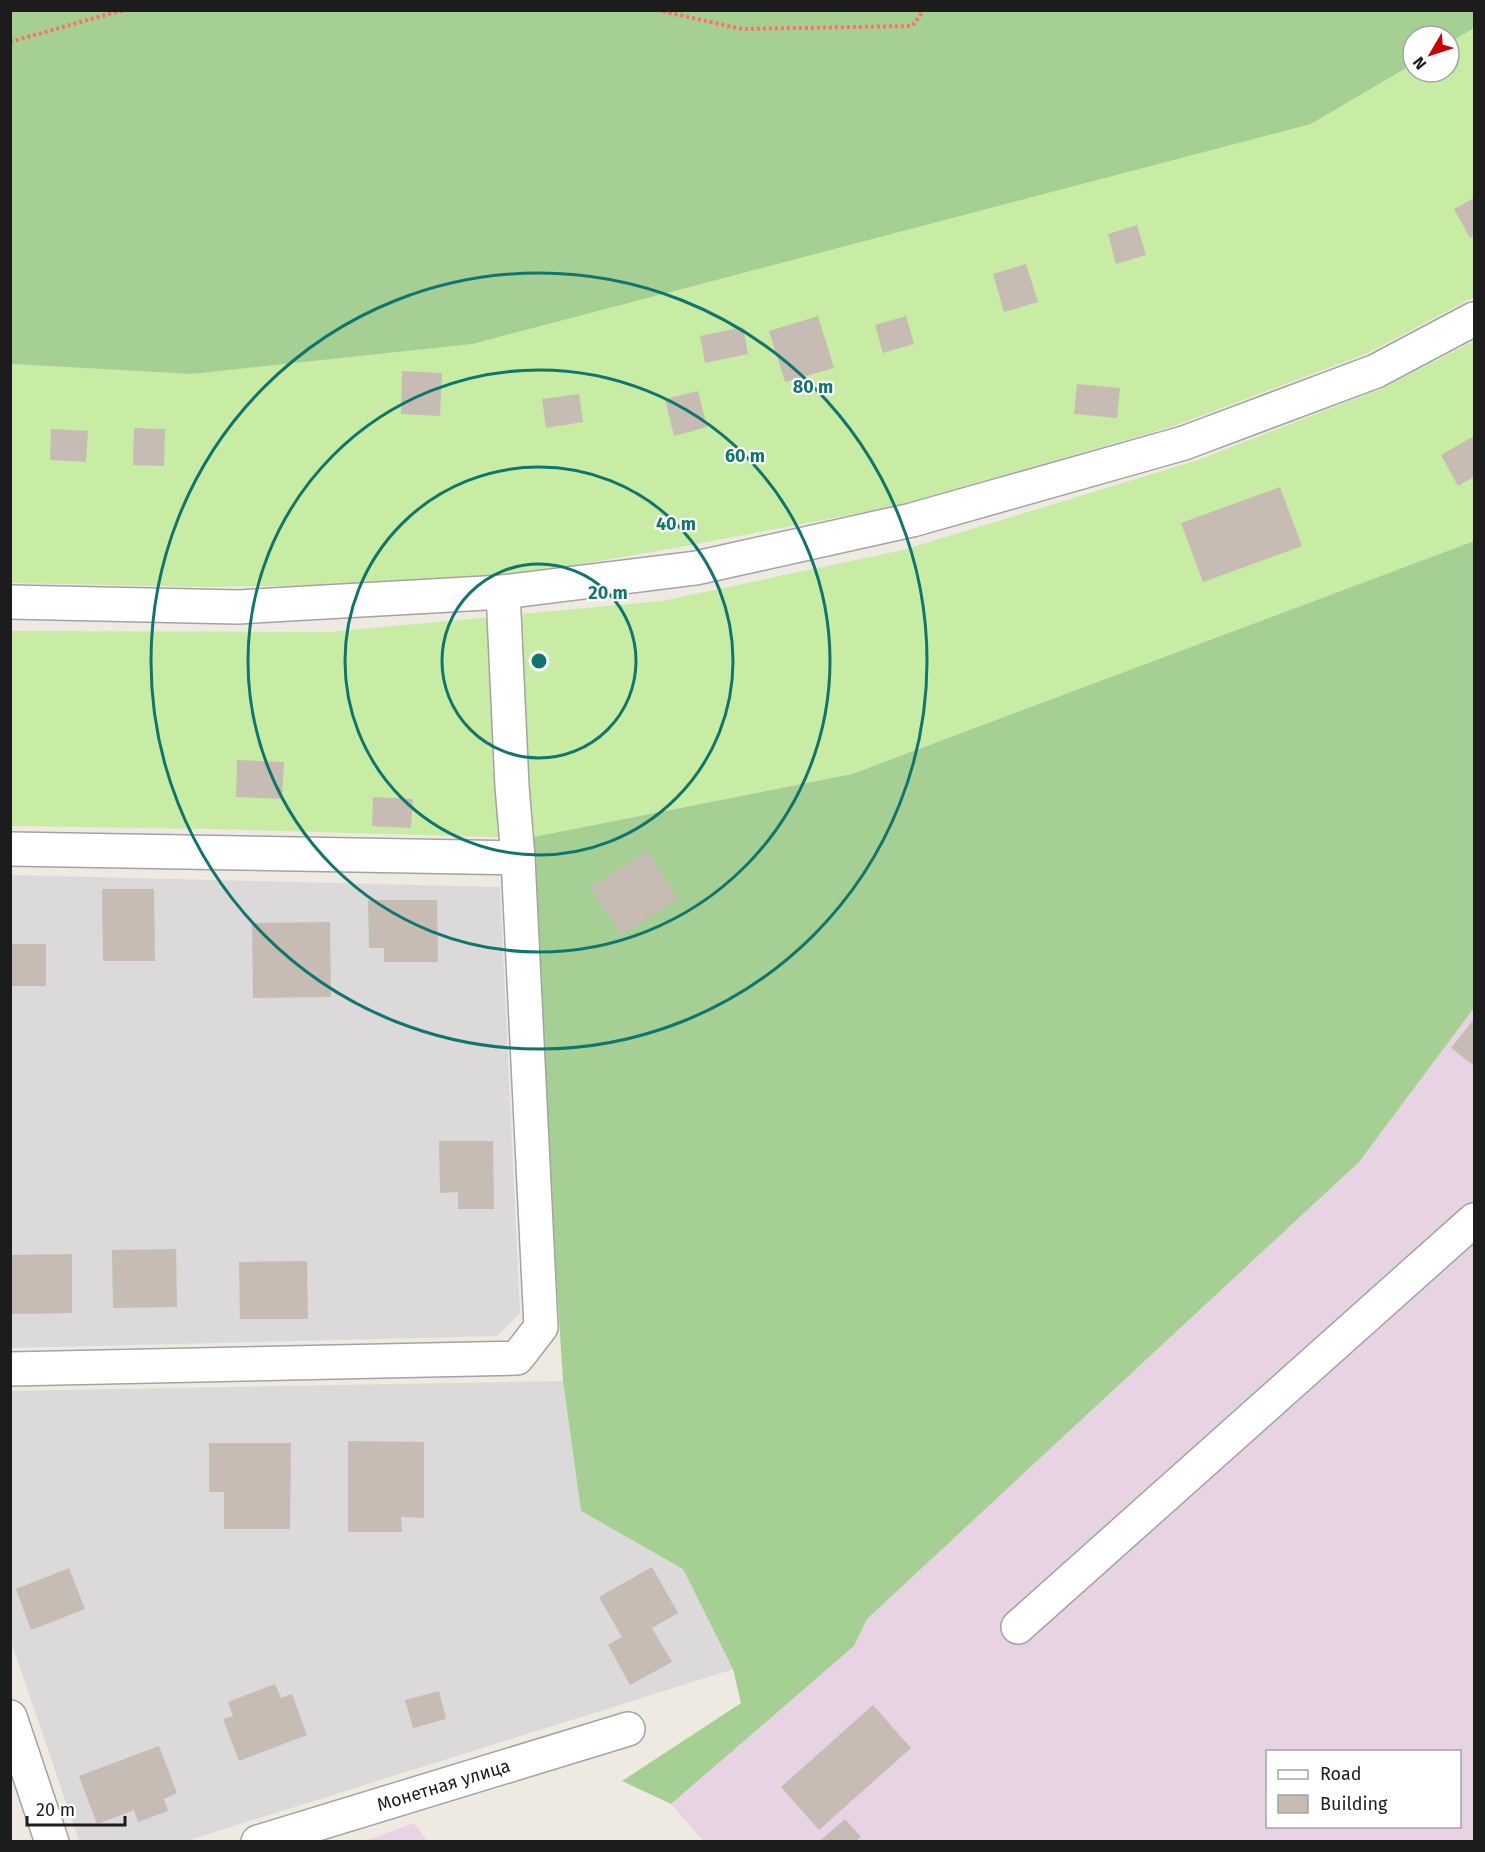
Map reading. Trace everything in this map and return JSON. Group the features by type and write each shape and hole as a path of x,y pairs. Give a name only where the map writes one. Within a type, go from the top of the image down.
{"street":[{"path":"10,602 238,607 503,592 696,568 923,517 1184,443 1376,371 1474,319"},
{"path":"10,1369 517,1358 541,1327 503,592"},
{"path":"10,849 518,858"},
{"path":"1018,1627 1474,1220"},
{"path":"10,1717 52,1842"},
{"name":"Монетная улица","path":"258,1842 628,1729"}],"path":[{"path":"10,42 126,10"},
{"path":"657,10 742,29 912,26 924,10"}],"shaded area":[{"path":"10,875 500,887 520,1313 497,1336 11,1348"},
{"path":"1474,1008 1474,1841 704,1842 671,1804 854,1646 867,1619 1359,1162"},
{"path":"563,1381 581,1511 683,1569 734,1669 186,1841 79,1841 11,1641 10,1391"},
{"path":"414,1823 427,1841 365,1841"}],"green space":[{"path":"1474,10 1474,28 1461,36 1461,24 1401,24 1401,71 1311,124 472,344 191,374 11,364 11,11"},
{"path":"1474,28 1474,297 1368,353 1174,426 896,506 686,546 477,582 209,587 11,583 10,364 191,374 1311,124 1401,71 1401,84 1461,84 1461,36"},
{"path":"1474,341 1474,541 852,774 528,838 11,826 11,631 329,632 662,601 903,550 1198,460 1385,387"},
{"path":"1474,541 1474,1008 1359,1162 867,1619 854,1646 671,1804 622,1781 741,1703 733,1669 683,1569 581,1511 563,1381 528,838 852,774"}],"building":[{"path":"1474,198 1474,236 1470,238 1454,209"},
{"path":"1137,225 1146,255 1116,264 1108,234"},
{"path":"1026,264 1038,302 1004,312 993,274"},
{"path":"818,316 834,368 785,382 769,331"},
{"path":"906,316 914,344 883,353 875,325"},
{"path":"743,327 748,354 705,363 700,336"},
{"path":"402,371 442,373 440,416 401,414"},
{"path":"1077,384 1120,388 1117,418 1074,414"},
{"path":"698,391 707,427 674,436 665,399"},
{"path":"579,394 583,422 546,428 542,399"},
{"path":"134,428 165,429 164,466 133,465"},
{"path":"51,429 88,431 86,462 50,460"},
{"path":"1474,436 1474,477 1458,486 1441,455"},
{"path":"1280,487 1302,546 1203,582 1181,523"},
{"path":"237,760 284,762 282,799 236,797"},
{"path":"373,797 413,799 411,828 372,826"},
{"path":"648,851 678,899 621,935 590,887"},
{"path":"102,889 154,889 155,961 103,961"},
{"path":"368,900 437,900 438,962 384,962 384,948 369,948"},
{"path":"330,922 331,997 253,998 252,923"},
{"path":"10,944 46,944 46,986 10,986"},
{"path":"1474,1019 1474,1066 1451,1048"},
{"path":"439,1141 493,1141 494,1209 458,1209 458,1192 440,1193"},
{"path":"176,1249 177,1307 113,1308 112,1250"},
{"path":"72,1254 72,1313 10,1314 10,1255"},
{"path":"307,1261 308,1319 240,1319 239,1262"},
{"path":"348,1441 424,1442 424,1518 401,1517 402,1532 348,1532"},
{"path":"209,1443 291,1443 290,1529 224,1529 224,1492 209,1492"},
{"path":"652,1567 678,1613 652,1628 672,1662 630,1685 608,1645 622,1637 599,1597"},
{"path":"69,1568 85,1609 31,1630 16,1589"},
{"path":"275,1684 281,1698 292,1694 307,1735 239,1761 223,1719 233,1716 228,1702"},
{"path":"439,1691 446,1719 413,1728 405,1700"},
{"path":"873,1705 911,1748 819,1830 781,1787"},
{"path":"159,1746 177,1793 164,1799 168,1811 138,1822 134,1810 97,1824 79,1776"},
{"path":"845,1819 861,1837 855,1842 823,1842 821,1840"}]}
